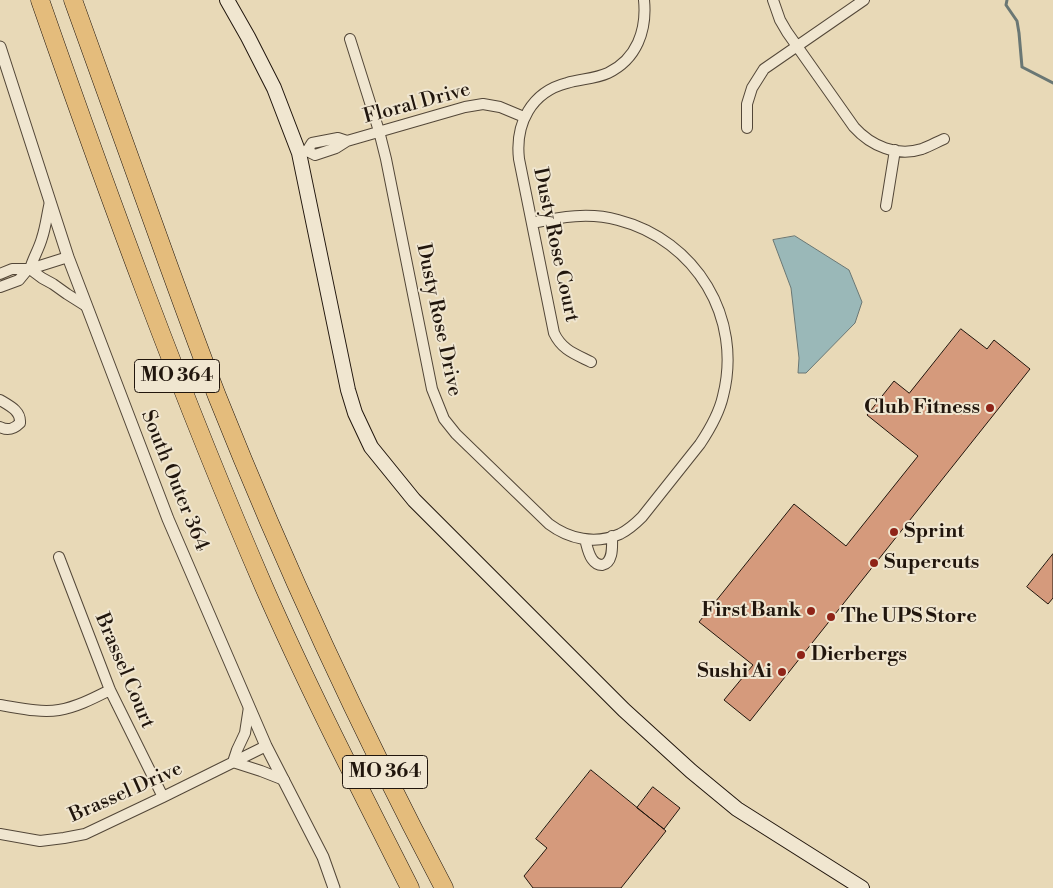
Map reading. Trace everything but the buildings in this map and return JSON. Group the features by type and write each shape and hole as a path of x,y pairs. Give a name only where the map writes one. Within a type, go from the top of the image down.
{"highway":[{"name":"MO 364","path":"40,0 181,386 227,499 295,657 410,888"},
{"name":"MO 364","path":"73,0 205,363 245,465 343,686 444,888"},
{"path":"428,857 450,888"}],"main road":[{"path":"227,0 274,88 303,152 348,390 355,413 371,447 414,500 630,716 737,810 862,888"}],"street":[{"path":"524,117 537,99 549,90 564,83 608,73 629,57 637,46 643,32 644,0"},
{"path":"773,0 780,20 797,46 862,136 880,147 907,152 921,149 944,139"},
{"path":"747,128 747,104 752,88 764,69 864,0"},
{"name":"Dusty Rose Drive","path":"350,38 386,159 432,389 444,419 456,434 549,524 570,536 585,539 605,538 620,534 632,527 642,517 700,444 711,426 720,407 727,369 727,341 723,322 710,290 694,266 671,245 646,229 618,220 590,216 562,217 532,223"},
{"name":"South Outer 364","path":"0,47 68,257 168,519 266,746 323,857 334,888"},
{"name":"Floral Drive","path":"303,152 312,143 338,138 347,141 465,107 483,104 500,107 524,117"},
{"name":"Dusty Rose Court","path":"524,117 517,146 554,333 558,342 569,351 591,362"},
{"path":"886,206 895,150"},
{"path":"0,287 19,280 29,269 42,240 50,202"},
{"path":"0,274 12,269 29,269 68,257"},
{"path":"29,269 86,306"},
{"path":"0,400 18,412 21,417 20,423 14,428 5,430 0,427"},
{"path":"585,539 593,560 597,564 602,565 611,556 612,536"},
{"name":"Brassel Court","path":"59,557 110,690 163,797"},
{"path":"0,704 36,710 58,710 79,704 110,690"},
{"path":"249,707 245,733 233,762 284,780"},
{"name":"Brassel Drive","path":"0,834 40,840 85,834 266,746"}],"water":[{"path":"795,236 849,270 862,302 855,323 806,373 798,373 799,358 791,288 773,240"}],"waterway":[{"path":"1007,0 1006,5 1017,21 1022,67 1053,83"}],"place":[{"name":"Club Fitness","path":"990,408"},
{"name":"Sprint","path":"894,532"},
{"name":"Supercuts","path":"874,563"},
{"name":"First Bank","path":"811,611"},
{"name":"The UPS Store","path":"831,617"},
{"name":"Dierbergs","path":"801,655"},
{"name":"Sushi Ai","path":"782,672"}]}
